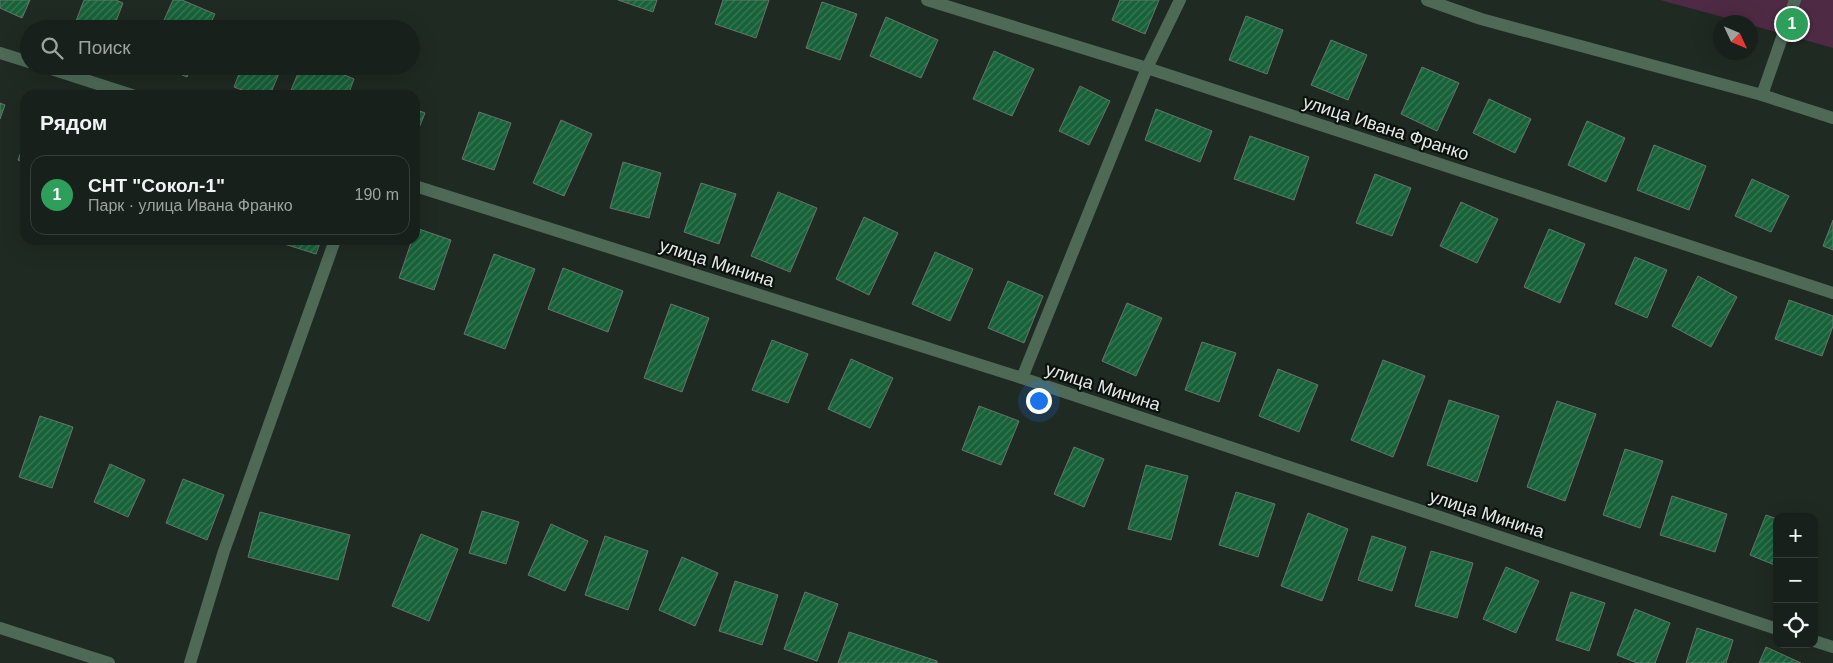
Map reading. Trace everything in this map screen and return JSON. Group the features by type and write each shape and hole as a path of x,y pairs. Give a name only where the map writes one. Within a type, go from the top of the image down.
{"street":[{"name":"улица Ивана Франко","path":"927,0 1147,68 1833,293"},
{"path":"1022,378 1147,68 1180,0"},
{"path":"1427,0 1481,19 1762,95 1833,118"},
{"path":"1762,95 1794,0"},
{"path":"0,53 20,59"},
{"path":"70,75 116,90"},
{"name":"улица Минина","path":"420,188 1022,378 1773,628"},
{"path":"190,663 224,552 332,245"},
{"path":"0,628 109,663"},
{"path":"1818,642 1833,647"}],"shaded area":[{"path":"1660,0 1833,0 1833,48 1758,27 1758,15 1715,15"}],"building":[{"path":"0,0 30,0 22,18 0,8"},
{"path":"84,0 116,0 123,3 116,20 76,20"},
{"path":"173,0 182,0 215,14 212,20 164,20"},
{"path":"618,0 657,0 653,12"},
{"path":"723,0 769,0 756,38 715,24"},
{"path":"1120,0 1159,0 1145,34 1112,20"},
{"path":"822,2 857,14 840,60 806,48"},
{"path":"1246,16 1283,30 1267,74 1229,60"},
{"path":"886,17 938,40 921,78 870,56"},
{"path":"1331,40 1367,55 1348,100 1311,85"},
{"path":"994,51 1034,69 1012,116 973,99"},
{"path":"1422,67 1459,83 1437,131 1401,114"},
{"path":"239,75 278,75 272,90 242,90 234,87"},
{"path":"297,75 344,75 354,79 350,90 291,90"},
{"path":"1080,86 1110,101 1089,145 1059,131"},
{"path":"1489,99 1531,119 1515,153 1473,133"},
{"path":"0,103 5,105 0,119"},
{"path":"1156,109 1212,131 1200,162 1145,140"},
{"path":"420,111 425,113 420,126"},
{"path":"479,112 511,123 494,170 462,159"},
{"path":"561,120 592,134 564,196 533,183"},
{"path":"1587,121 1625,138 1606,182 1568,165"},
{"path":"1250,136 1309,157 1294,200 1234,179"},
{"path":"1654,145 1706,166 1689,210 1637,190"},
{"path":"623,162 661,173 649,218 610,208"},
{"path":"1375,174 1411,188 1392,236 1356,223"},
{"path":"1752,179 1789,196 1771,232 1735,216"},
{"path":"701,183 736,194 719,244 684,232"},
{"path":"778,192 817,208 790,272 751,256"},
{"path":"1461,202 1498,219 1477,263 1440,246"},
{"path":"864,217 898,233 869,295 836,279"},
{"path":"1833,220 1833,250 1823,246"},
{"path":"420,229 451,240 434,290 399,278 410,245 420,245"},
{"path":"1549,229 1585,244 1560,303 1524,287"},
{"path":"288,245 319,245 316,254"},
{"path":"935,252 973,269 950,321 912,304"},
{"path":"494,254 535,269 505,349 464,334"},
{"path":"1635,257 1667,270 1647,318 1615,304"},
{"path":"563,268 623,291 608,332 548,309"},
{"path":"1698,276 1737,297 1711,347 1672,326"},
{"path":"1008,281 1043,296 1024,343 988,328"},
{"path":"1789,300 1833,316 1833,326 1822,356 1775,339"},
{"path":"1127,303 1162,318 1136,376 1102,361"},
{"path":"671,304 709,318 682,392 644,378"},
{"path":"772,340 808,354 788,403 752,390"},
{"path":"1202,342 1236,353 1219,402 1185,390"},
{"path":"851,359 893,378 870,428 828,409"},
{"path":"1383,360 1425,376 1393,457 1351,440"},
{"path":"1278,369 1318,385 1299,432 1259,416"},
{"path":"1449,400 1499,416 1477,482 1427,465"},
{"path":"1557,401 1596,414 1565,501 1527,487"},
{"path":"979,406 1019,421 1001,465 962,450"},
{"path":"40,416 73,427 52,488 19,477"},
{"path":"1074,447 1104,459 1084,507 1054,494"},
{"path":"1625,449 1663,461 1640,528 1603,515"},
{"path":"110,464 145,480 128,517 94,502"},
{"path":"1146,465 1188,476 1171,540 1128,529"},
{"path":"183,479 224,495 207,540 166,523"},
{"path":"1236,492 1275,504 1258,557 1219,545"},
{"path":"1672,496 1727,514 1715,552 1660,535"},
{"path":"482,511 519,522 506,564 469,553"},
{"path":"260,512 350,535 338,580 248,557"},
{"path":"1308,513 1348,529 1322,601 1281,586"},
{"path":"1766,515 1773,518 1773,564 1750,555"},
{"path":"551,524 588,541 565,591 528,575"},
{"path":"421,534 458,549 429,621 392,606"},
{"path":"605,536 648,551 628,610 585,595"},
{"path":"1372,536 1406,547 1392,591 1358,580"},
{"path":"1431,551 1473,563 1457,618 1415,606"},
{"path":"682,557 718,573 695,626 659,610"},
{"path":"1506,567 1539,581 1516,633 1483,619"},
{"path":"735,581 778,595 762,645 719,631"},
{"path":"805,592 838,604 817,661 784,649"},
{"path":"1571,592 1605,603 1589,651 1556,640"},
{"path":"1635,609 1670,623 1655,663 1637,663 1617,655"},
{"path":"1697,628 1733,640 1726,663 1686,663"},
{"path":"849,632 937,661 937,663 838,663"},
{"path":"1766,647 1801,663 1759,663"}],"place":[{"name":"СНТ \"Сокол-1\"","path":"1792,24"}]}
